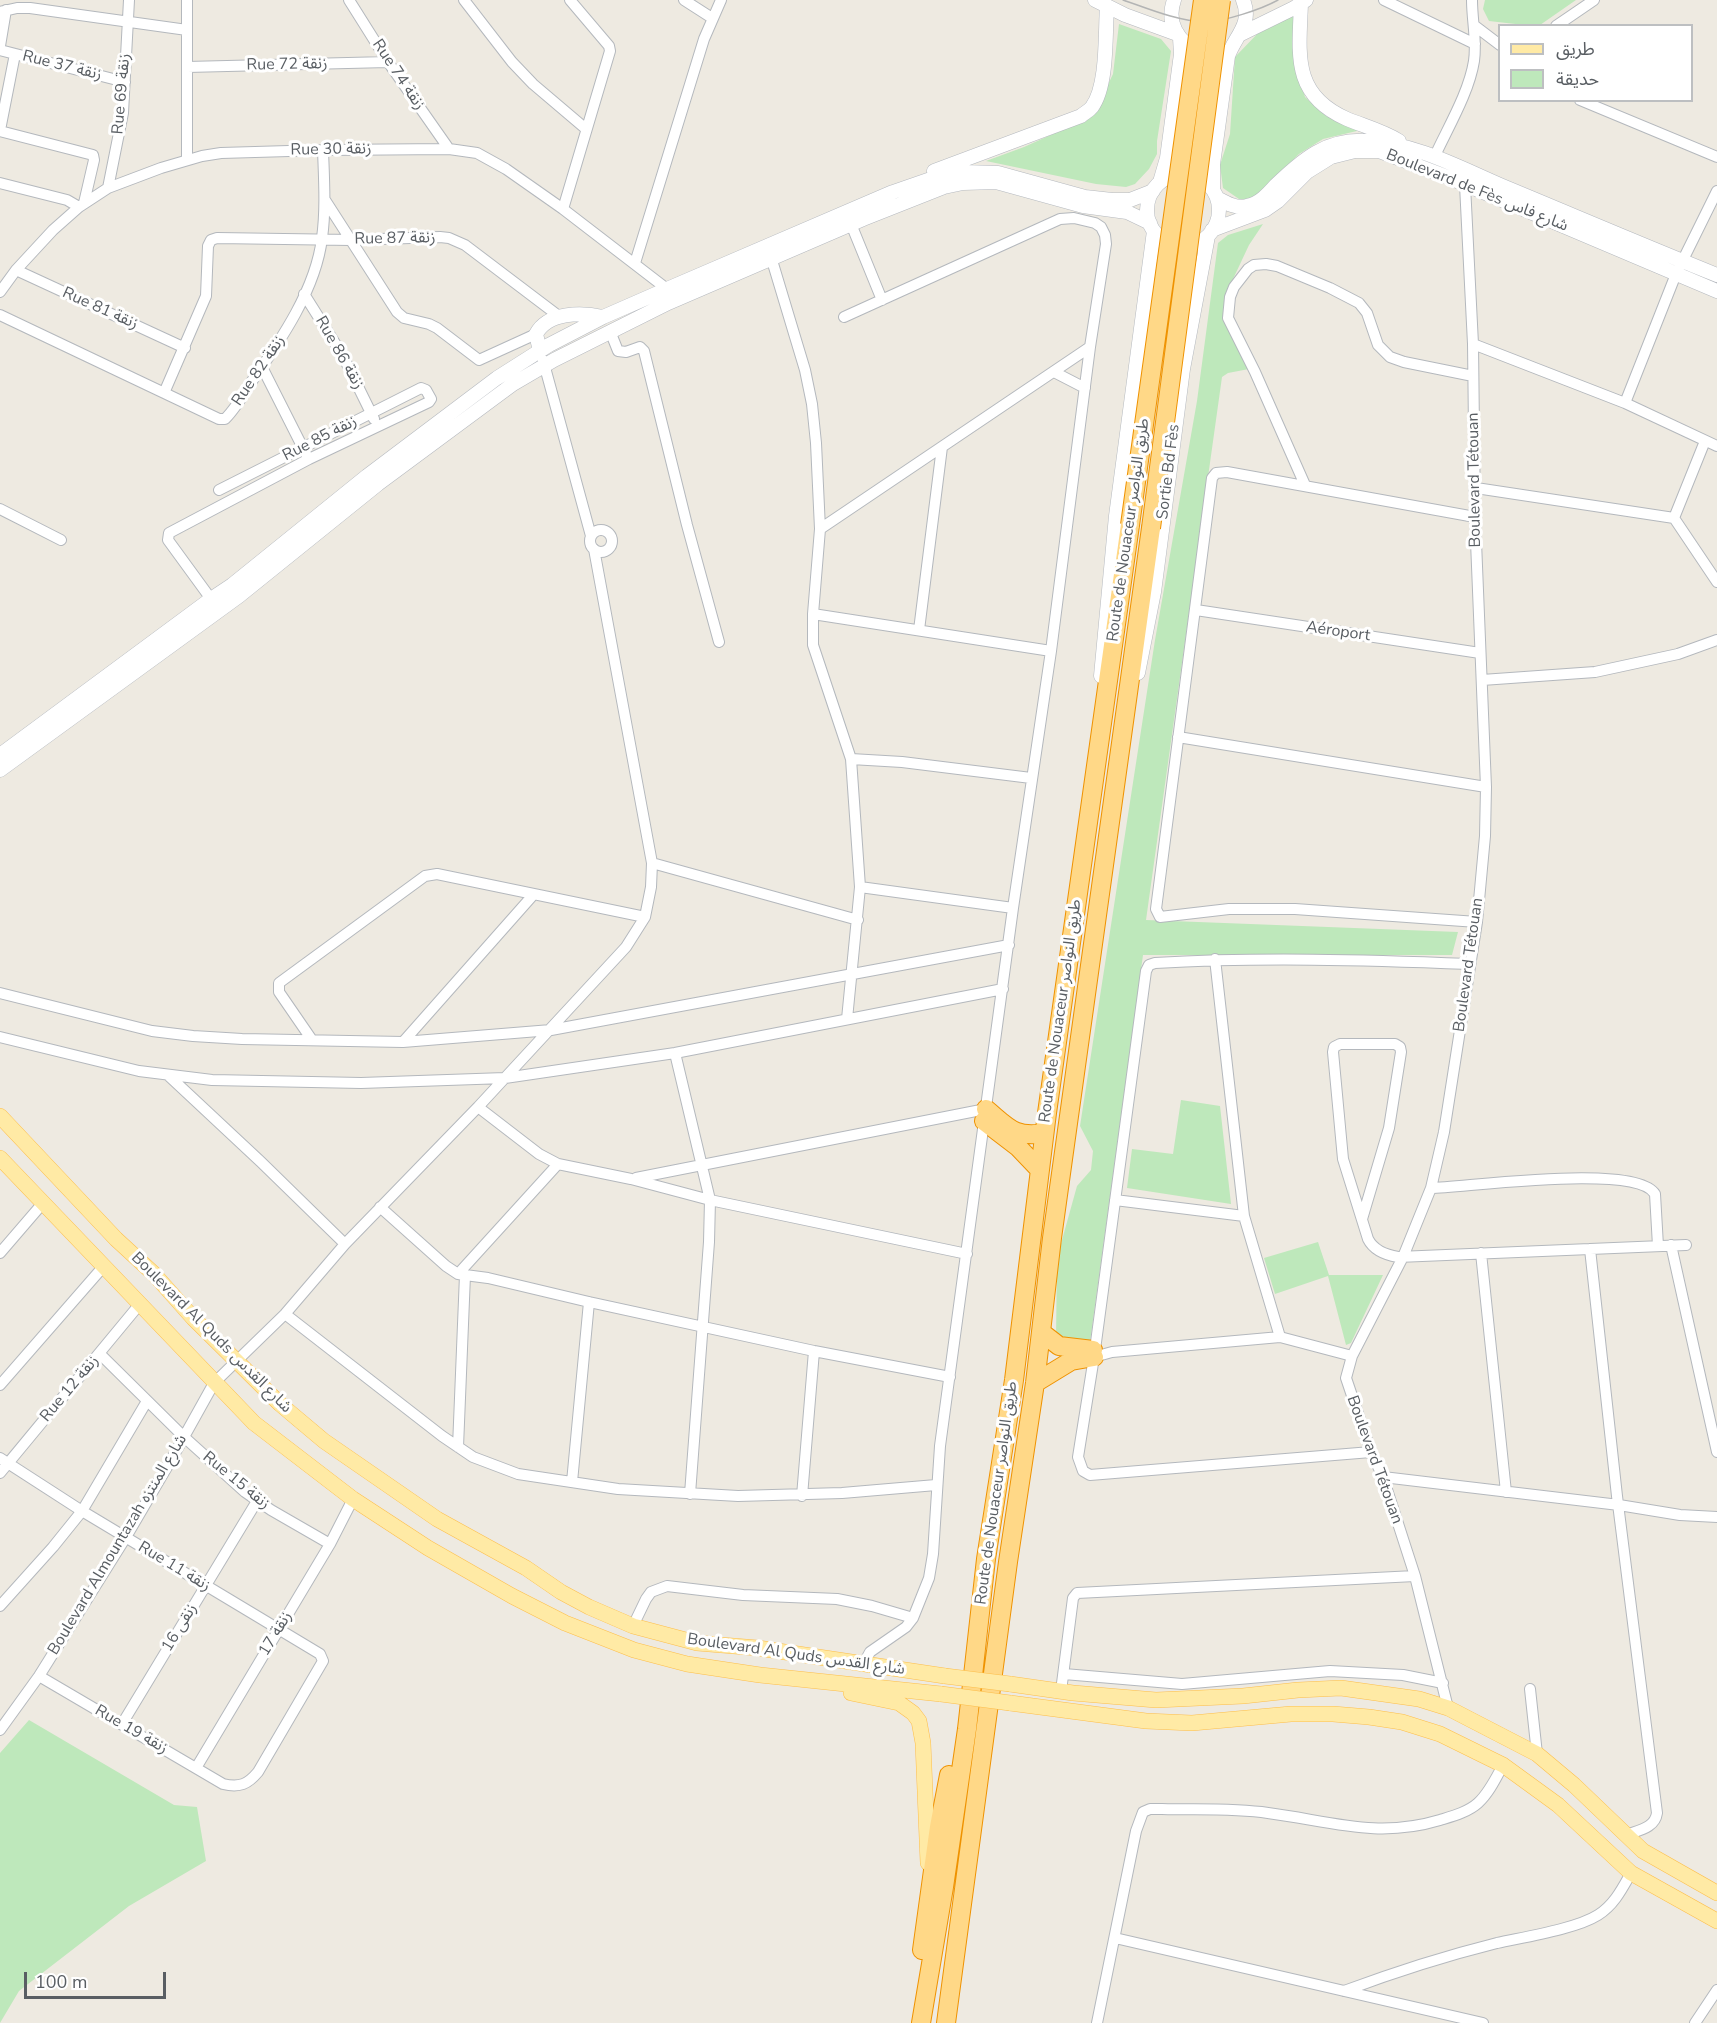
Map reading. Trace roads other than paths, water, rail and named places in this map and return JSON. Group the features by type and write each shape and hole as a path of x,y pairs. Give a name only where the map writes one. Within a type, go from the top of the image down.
{"highway":[{"name":"Route de Nouaceur طريق النواصر","path":"921,2023 967,1729 987,1559 1014,1380 1039,1169 1203,0"},
{"name":"Route de Nouaceur طريق النواصر","path":"946,2023 1008,1562 1035,1383 1052,1238 1127,706 1221,0"},
{"path":"981,1113 1022,1135 1044,1133"},
{"path":"981,1113 1039,1169"},
{"path":"1041,1332 1059,1346 1100,1353"},
{"path":"1035,1383 1071,1361 1100,1353"},
{"path":"909,2023 921,1959 930,1882 946,1787 967,1729"}],"main road":[{"path":"1104,708 1101,680 1107,597 1152,227 1148,206 1167,158 1181,54 1171,14 1174,0"},
{"path":"0,770 239,596 378,484 504,390 610,331 771,257 944,187 979,182 996,182 1083,206 1127,212 1152,227 1161,238 1180,245 1199,242 1210,233 1219,212 1212,165 1226,71 1247,12 1243,0"},
{"path":"917,183 933,171 1081,116 1091,108 1098,96 1103,73 1101,3 1178,36 1187,45 1205,52 1215,51 1303,2"},
{"path":"1303,2 1299,35 1304,80 1309,91 1325,107 1345,118 1383,132 1411,148"},
{"name":"Boulevard de Fès شارع فاس","path":"1215,194 1241,207 1254,204 1308,156 1338,144 1363,141 1387,142 1411,148 1717,275"},
{"name":"Boulevard de Fès شارع فاس","path":"1210,233 1265,210 1319,163 1342,153 1379,151 1717,291"},
{"path":"0,755 232,585 367,476 497,378 540,351 603,317 917,183 942,175 980,171 1019,177 1100,199 1130,200 1175,175 1192,175 1207,183 1215,194"},
{"name":"Sortie Bd Fès","path":"1127,706 1143,651 1154,592 1183,369 1210,233"},
{"path":"540,351 536,334 539,328 560,317 580,314 603,317"},
{"name":"Boulevard Al Quds شارع القدس","path":"0,1116 237,1362 280,1404 317,1435 425,1512 533,1572 570,1597 633,1626 696,1643 758,1648 1061,1691 1156,1700 1341,1688 1419,1699 1448,1708 1537,1754 1652,1857 1717,1893"},
{"name":"Boulevard Al Quds شارع القدس","path":"0,1158 254,1424 353,1499 428,1548 565,1623 634,1650 687,1664 760,1675 941,1694 1146,1721 1192,1723 1291,1714 1333,1714 1402,1722 1440,1734 1503,1765 1558,1805 1631,1873 1717,1921"},
{"path":"836,1683 857,1695 899,1703 913,1713 919,1721 923,1743 930,1882"}],"street":[{"name":"Rue 69 زنقة","path":"108,188 121,130 129,0"},
{"path":"187,0 187,160"},
{"name":"Rue 74 زنقة","path":"349,0 388,62 449,149"},
{"path":"464,0 512,62 533,84 586,129"},
{"path":"563,208 610,51 609,46 573,4 585,0"},
{"path":"684,0 712,18"},
{"path":"635,263 712,18 721,0"},
{"path":"1384,0 1475,44"},
{"path":"1434,158 1470,76 1475,44 1472,0"},
{"path":"1559,24 1594,0"},
{"path":"3,11 30,8 187,30"},
{"name":"Rue 37 زنقة","path":"3,11 0,48 15,54 125,82"},
{"path":"1474,26 1498,44"},
{"path":"0,183 82,205 94,159 93,155 0,131 4,88 15,54"},
{"name":"Rue 72 زنقة","path":"187,67 388,62"},
{"path":"1585,102 1717,157"},
{"name":"Rue 30 زنقة","path":"0,292 16,270 53,230 82,205 108,188 187,160 221,153 449,149 477,153 490,159 563,208 667,289"},
{"name":"Rue 82 زنقة","path":"0,315 219,419 225,419 283,336 316,264 322,238 324,199 322,150"},
{"name":"Boulevard Tétouan","path":"1448,1708 1416,1576 1383,1477 1371,1452 1346,1378 1352,1356 1403,1257 1431,1188 1444,1132 1477,922 1485,836 1486,787 1475,517 1473,344 1465,185"},
{"path":"1624,403 1676,274 1717,191"},
{"path":"324,199 404,318 429,324 472,357 483,360 536,334"},
{"path":"844,317 1060,219 1084,220 1101,227 1105,235 1106,244 1084,388 1051,651 1031,778 1003,989 981,1113 967,1254 936,1485 935,1525 929,1578 913,1618 906,1627 870,1652 864,1663"},
{"path":"851,224 882,300"},
{"name":"Rue 87 زنقة","path":"185,348 206,296 208,246 211,240 217,238 351,240 440,237 457,241 560,317"},
{"path":"771,257 805,370 812,404 820,529 813,614 813,645 851,759 860,888 846,1019"},
{"path":"1305,485 1255,372 1228,318 1230,297 1234,287 1254,265 1277,266 1359,303 1367,313 1378,345 1390,357 1473,376"},
{"name":"Rue 81 زنقة","path":"16,270 185,348"},
{"name":"Rue 86 زنقة","path":"304,294 332,337 378,427"},
{"path":"610,331 618,351 626,352 640,347 644,351 719,642"},
{"path":"1473,344 1624,403 1717,446"},
{"path":"820,529 1090,347"},
{"path":"164,393 185,348"},
{"path":"312,1040 279,992 279,983 430,874 645,917 651,894 652,863 594,549 540,351"},
{"path":"262,367 309,459"},
{"path":"1054,372 1084,388"},
{"name":"Rue 85 زنقة","path":"219,490 421,388 426,390 430,401 378,427"},
{"path":"211,599 168,540 169,533 309,459 378,427"},
{"path":"1674,518 1706,441"},
{"path":"919,630 942,447"},
{"path":"1475,517 1305,485 1227,472 1216,473 1212,478 1156,909 1160,917 1229,909 1295,909 1477,922"},
{"path":"1476,488 1674,518 1717,582"},
{"path":"0,509 61,540"},
{"path":"591,536 602,530 608,533 611,539 610,546 606,550 594,549"},
{"name":"Aéroport","path":"1196,610 1480,653"},
{"path":"813,614 1051,651"},
{"path":"1482,680 1595,672 1678,654 1717,640"},
{"path":"1178,737 1486,787"},
{"path":"851,759 894,761 1031,778"},
{"path":"652,863 858,920"},
{"path":"860,888 1013,908"},
{"path":"403,1042 534,894"},
{"name":"Boulevard Almountazah شارع المنتزه","path":"0,1730 4,1716 39,1676 126,1537 214,1383 285,1314 345,1244 551,1030 626,947 645,917"},
{"path":"0,993 153,1031 213,1038 403,1042 551,1030 1009,945"},
{"path":"1215,959 1244,1216 1280,1336"},
{"path":"1371,1452 1090,1475 1083,1471 1078,1457 1100,1353 1115,1200 1146,971 1149,965 1155,963 1215,959 1323,959 1470,964"},
{"path":"0,1037 139,1071 212,1080 361,1083 505,1078 675,1053 1003,989"},
{"path":"1362,1220 1389,1128 1401,1052 1400,1047 1395,1044 1340,1044 1333,1049 1343,1159 1362,1220 1368,1239 1373,1248 1385,1254 1403,1257 1686,1245"},
{"path":"675,1053 710,1200 709,1242 690,1494"},
{"path":"169,1076 345,1244"},
{"path":"478,1107 539,1154 558,1164 631,1179 710,1200 967,1254"},
{"path":"631,1179 981,1113"},
{"path":"458,1447 461,1274 558,1164"},
{"path":"1431,1188 1566,1179 1605,1179 1641,1184 1650,1187 1655,1194 1658,1246"},
{"path":"1115,1200 1244,1216"},
{"path":"0,1253 43,1203"},
{"path":"380,1207 446,1266 461,1274 488,1278 814,1351 950,1377"},
{"path":"1671,1245 1717,1452"},
{"path":"1590,1249 1657,1813 1652,1825 1626,1835"},
{"path":"1481,1253 1506,1492"},
{"path":"0,1385 103,1267"},
{"path":"572,1482 589,1302"},
{"name":"Rue 12 زنقة","path":"0,1473 4,1461 100,1354 139,1305"},
{"path":"285,1314 458,1447 473,1457 519,1474 618,1489 690,1494 802,1496 936,1485"},
{"path":"1100,1353 1280,1336 1352,1356"},
{"path":"802,1496 814,1351"},
{"name":"Rue 15 زنقة","path":"100,1354 184,1437 257,1501 330,1544"},
{"path":"0,1606 82,1511 147,1401"},
{"name":"Rue 11 زنقة","path":"4,1461 82,1511 320,1654 323,1659 322,1665 258,1772 243,1785 235,1787 224,1784"},
{"path":"1383,1477 1619,1505 1680,1515 1717,1517"},
{"name":"زنقة 17","path":"196,1768 330,1544 353,1499"},
{"name":"زنقى 16","path":"122,1724 257,1501"},
{"path":"1061,1691 1073,1598 1077,1593 1416,1576"},
{"path":"633,1626 645,1599 651,1592 666,1586 743,1595 837,1599 913,1618"},
{"path":"1064,1674 1182,1684 1330,1671 1403,1675 1443,1683"},
{"name":"Rue 19 زنقة","path":"39,1676 224,1784"},
{"path":"1530,1689 1537,1754"},
{"path":"1097,2023 1139,1820 1143,1812 1150,1809 1259,1812 1339,1826 1369,1829 1402,1828 1449,1818 1477,1805 1503,1765"},
{"path":"1344,1991 1419,1964 1564,1928 1596,1917 1616,1899 1631,1873"},
{"path":"1115,1938 1483,2023"},
{"path":"1695,2023 1717,1990"}],"tram line":[{"path":"1123,0 1174,17 1205,22 1242,14 1278,0"}]}
